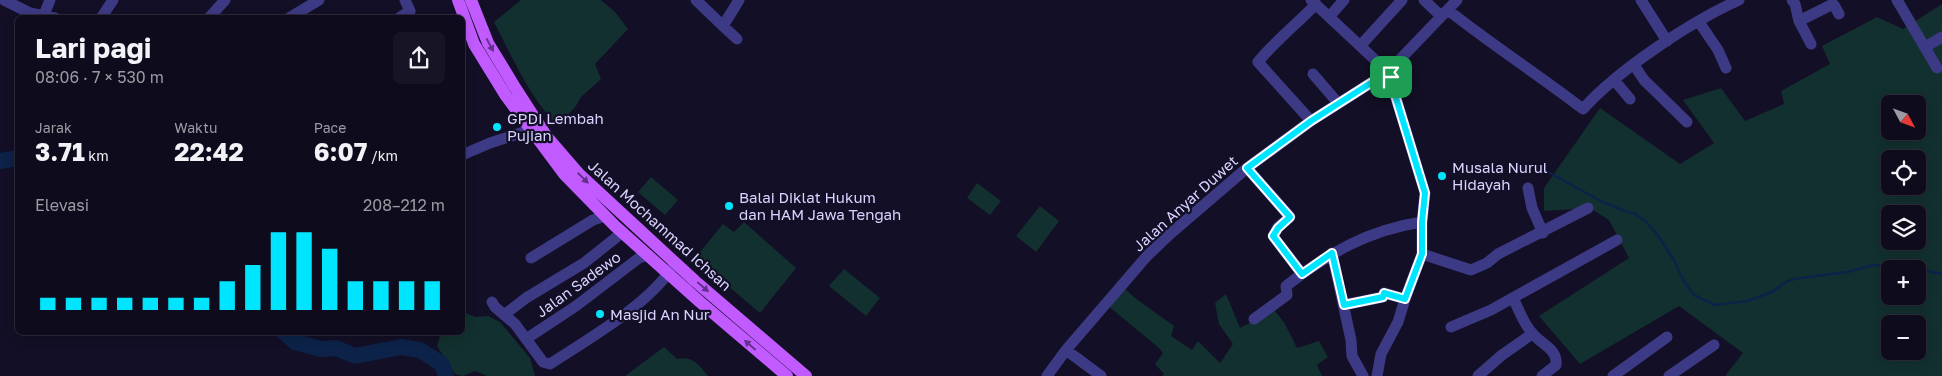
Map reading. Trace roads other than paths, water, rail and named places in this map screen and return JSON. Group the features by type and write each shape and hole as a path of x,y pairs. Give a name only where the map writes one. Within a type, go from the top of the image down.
{"main road":[{"name":"Jalan Mochammad Ichsan","path":"458,0 463,15"},
{"name":"Jalan Mochammad Ichsan","path":"471,0 488,43 530,130 564,174 605,216 648,254 672,268 806,376"},
{"name":"Jalan Mochammad Ichsan","path":"465,19 474,44 547,137 579,174 672,268 788,376"}],"street":[{"path":"4,0 30,12 44,15"},
{"path":"49,15 50,0"},
{"path":"102,15 113,0"},
{"path":"211,15 225,0"},
{"path":"309,13 320,0"},
{"path":"404,15 410,11 405,0"},
{"path":"723,26 739,0"},
{"path":"1330,16 1344,0"},
{"path":"1361,45 1402,0"},
{"path":"1424,0 1484,38 1583,109 1614,80 1667,41 1739,0"},
{"name":"Jalan Anyar Duwet","path":"1047,376 1066,350 1147,256 1247,168 1311,121 1388,72 1457,0"},
{"path":"1641,0 1667,41"},
{"path":"1897,0 1937,68"},
{"path":"699,1 737,39"},
{"path":"1797,1 1799,22 1811,44"},
{"path":"1311,121 1258,62 1266,51 1298,23 1314,2 1388,72 1425,193 1422,222 1422,254 1398,322 1382,354 1376,376"},
{"path":"1799,22 1831,5 1834,5 1839,14"},
{"path":"1699,22 1718,50 1726,68"},
{"path":"1925,48 1942,37"},
{"path":"1634,65 1644,80 1686,122"},
{"path":"1313,74 1338,104"},
{"path":"1614,80 1630,99"},
{"path":"465,154 530,130"},
{"path":"1247,168 1290,217 1278,228 1273,236 1302,274"},
{"path":"1528,188 1532,208 1543,232"},
{"path":"1422,254 1471,270 1487,264 1498,254 1588,208"},
{"path":"531,258 593,220 605,216"},
{"path":"1254,319 1288,295 1286,287 1332,253 1400,225 1422,222"},
{"path":"504,315 526,298 584,263 623,232"},
{"path":"1451,327 1491,310 1617,240"},
{"path":"1332,253 1351,340 1352,356 1362,376"},
{"name":"Jalan Sadewo","path":"526,339 583,302 639,258 648,254"},
{"path":"492,302 515,324 543,362 550,364 651,293 672,268"},
{"path":"1344,305 1383,297 1384,293 1405,299"},
{"path":"1513,298 1532,334 1552,350 1556,358 1556,365 1542,376"},
{"path":"1478,376 1502,354 1532,334"},
{"path":"1613,376 1667,337"},
{"path":"1669,376 1714,345"},
{"path":"1066,350 1100,376"},
{"path":"1628,366 1635,376"}],"waterway":[{"path":"0,161 15,158"},
{"path":"1539,167 1599,200 1635,214 1645,221 1657,234 1694,295 1715,305 1747,301 1772,292 1794,279 1847,272 1874,265 1881,266"},
{"path":"1926,271 1942,274"},
{"path":"287,335 295,342 321,349 336,348 355,356 401,347 420,350 442,364 446,376"}],"place":[{"name":"GPDI Lembah Pujian","path":"497,127"},
{"name":"Musala Nurul Hidayah","path":"1442,176"},
{"name":"Balai Diklat Hukum dan HAM Jawa Tengah","path":"729,206"},
{"name":"Masjid An Nur","path":"600,314"}]}
